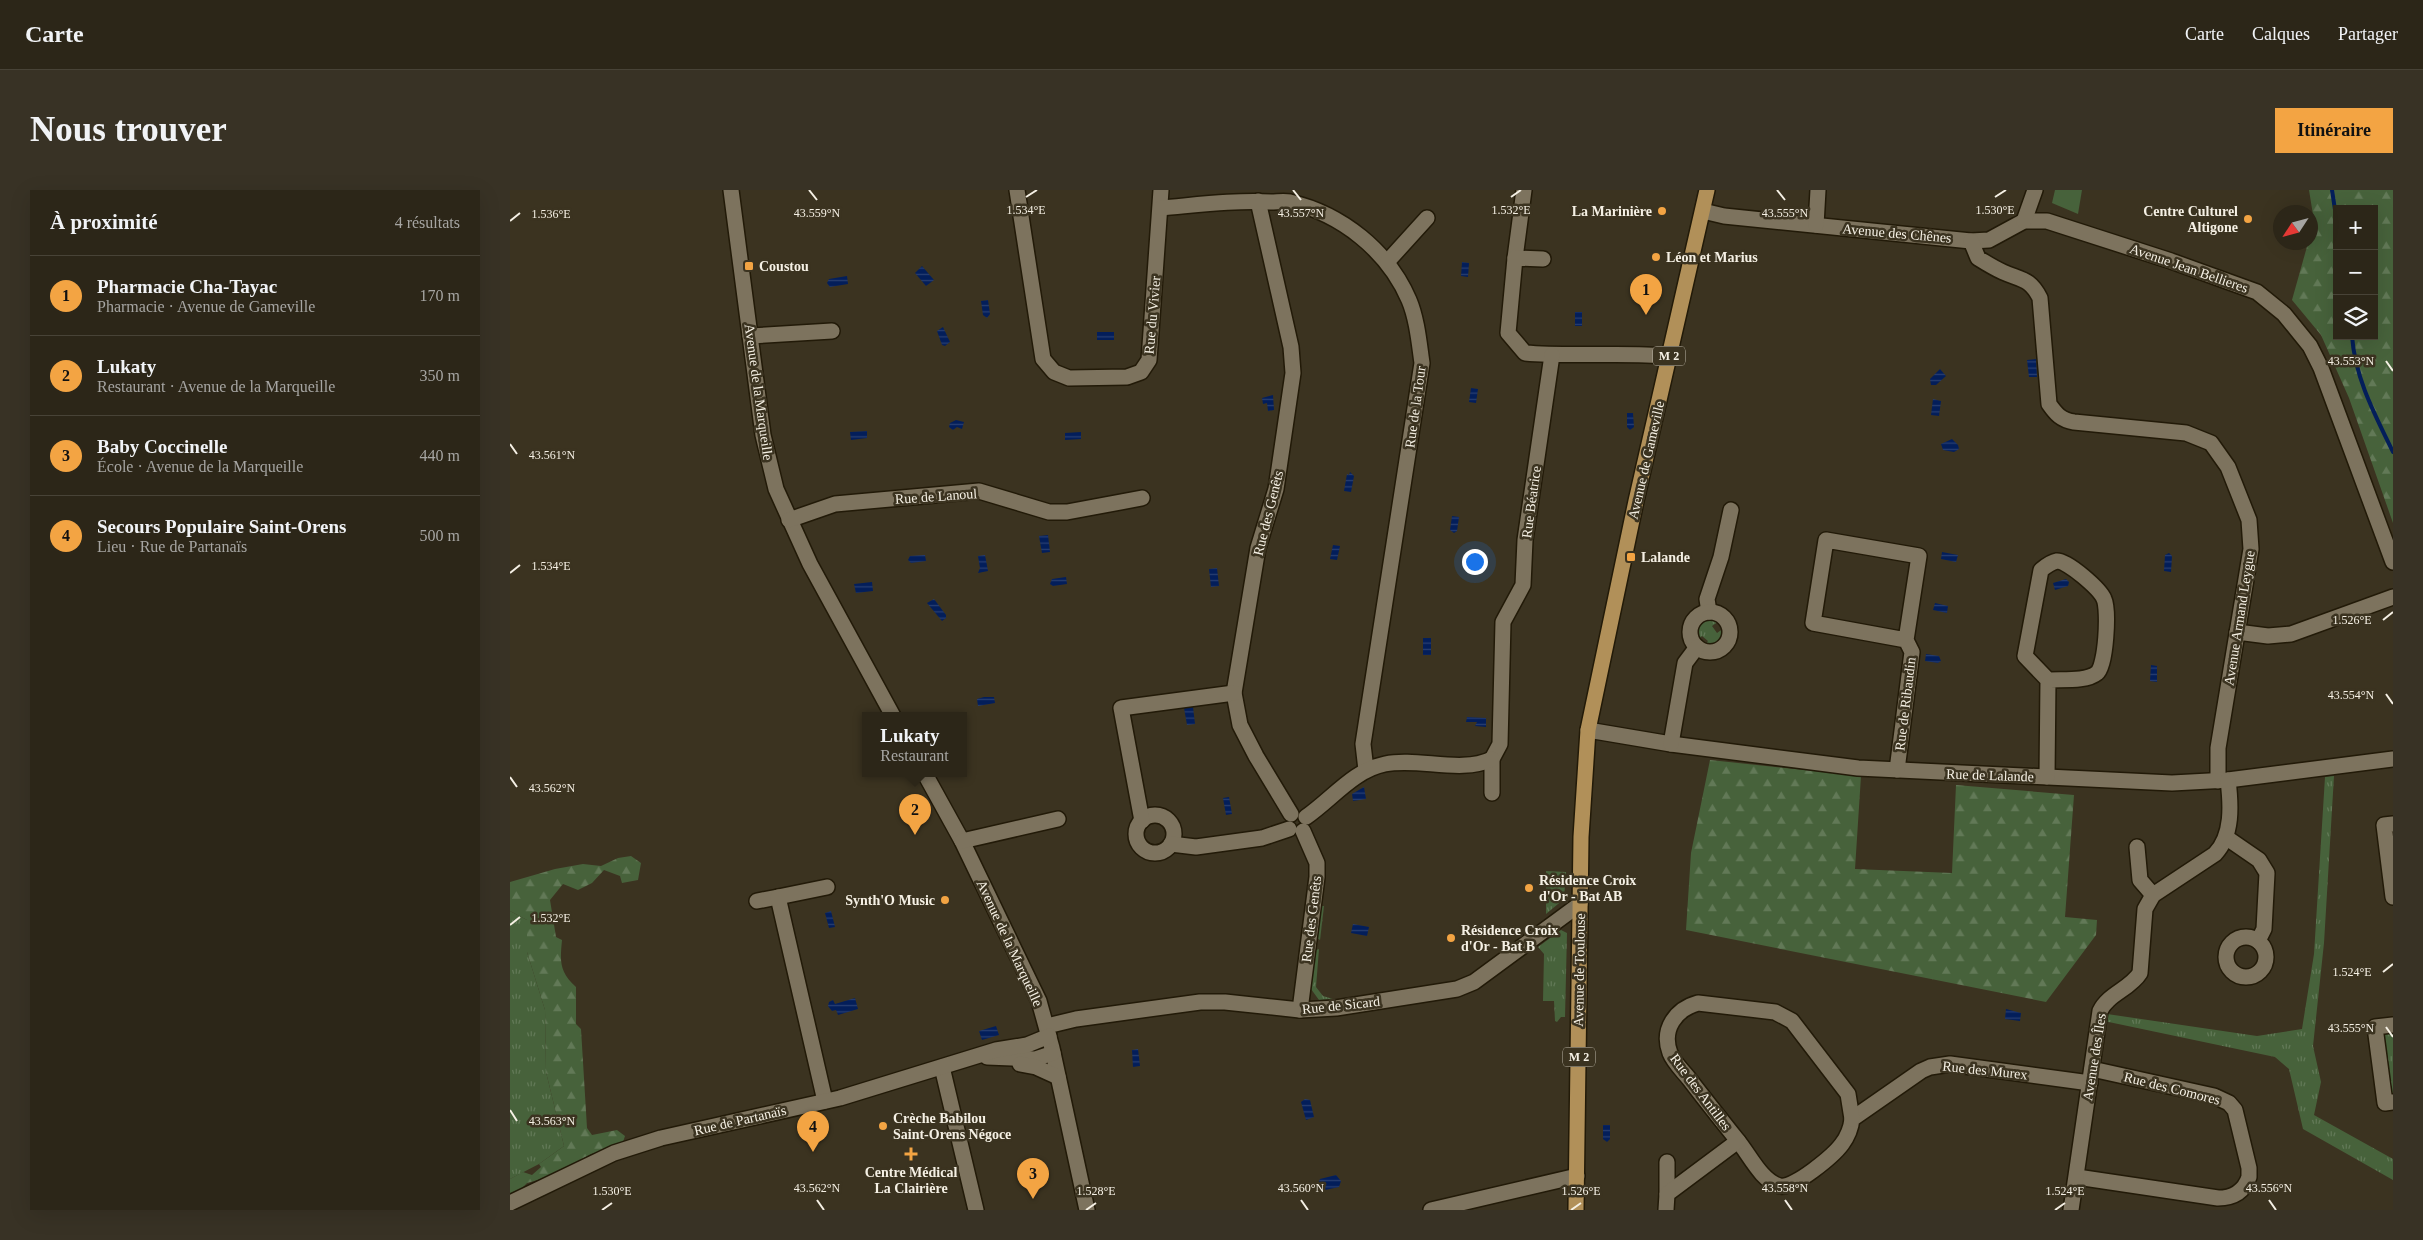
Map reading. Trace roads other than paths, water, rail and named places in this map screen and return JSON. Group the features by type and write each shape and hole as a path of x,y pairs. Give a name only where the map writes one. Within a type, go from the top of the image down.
{"main road":[{"name":"Avenue de Gameville","path":"1588,730 1594,691 1707,190"},
{"name":"Avenue de Toulouse","path":"1576,1210 1580,904 1584,778 1588,730"}],"street":[{"name":"Avenue de la Marqueille","path":"731,190 764,443 776,489 789,520 891,712"},
{"name":"Rue du Vivier","path":"1017,190 1043,359 1054,372 1069,378 1127,377 1141,372 1149,360 1161,190"},
{"path":"1524,190 1508,333 1525,353 1552,356 1628,354 1669,356"},
{"path":"1816,225 1818,190"},
{"path":"2024,221 2035,190"},
{"name":"Rue de la Tour","path":"1161,208 1258,201 1289,202 1322,213 1357,233 1388,261 1409,300 1417,329 1422,363 1362,744 1366,770"},
{"name":"Rue des Genêts","path":"1258,201 1291,347 1293,373 1276,489 1258,548 1234,693 1240,725 1256,756 1297,823 1317,863 1318,878 1300,1010"},
{"name":"Avenue des Chênes","path":"1703,211 1724,216 1971,241"},
{"path":"1388,261 1427,218"},
{"name":"Avenue Jean Bellieres","path":"1971,241 1989,240 2024,221 2047,221 2171,261 2257,292 2284,314 2310,346 2321,368 2393,562"},
{"path":"1989,240 1988,252 1992,266"},
{"name":"Avenue Armand Leygue","path":"1971,241 1978,258 2024,279 2034,287 2040,298 2048,404 2063,420 2186,433 2211,443 2228,467 2248,520 2250,549 2218,748 2223,780"},
{"path":"1515,258 1543,259"},
{"path":"750,336 832,331"},
{"name":"Rue Béatrice","path":"1492,793 1492,759 1500,744 1503,622 1523,585 1525,540 1552,356"},
{"name":"Rue de Lanoul","path":"789,520 835,504 979,491 1049,512 1067,512 1142,498"},
{"path":"1709,612 1707,599 1721,557 1731,510"},
{"name":"Rue de Ribaudin","path":"1897,770 1912,652 1906,640 1919,556 1826,540 1813,623 1906,640"},
{"path":"2047,777 2048,680 2025,656 2041,570 2049,564 2058,561 2068,564 2097,590 2104,599 2106,609 2103,663 2098,672 2090,677 2048,680"},
{"path":"2237,632 2268,636 2286,635 2393,597"},
{"path":"1709,612 1720,614 1728,622 1728,639 1716,651 1705,651 1697,647 1690,635 1691,624 1698,615 1709,612"},
{"path":"1671,744 1685,663 1697,647"},
{"path":"1142,820 1157,816 1167,820 1173,831 1171,844 1163,852 1156,853 1144,849 1136,838 1136,832 1142,820 1121,708 1234,693"},
{"name":"Rue de Lalande","path":"1588,730 1787,760 1897,770 2172,783 2223,780 2393,759"},
{"path":"1171,844 1196,847 1262,838 1297,823 1366,770 1386,763 1473,764 1492,759"},
{"name":"Avenue de la Marqueille","path":"927,777 962,841 1039,1001 1053,1052 1087,1210"},
{"path":"2137,847 2140,880 2153,895 2215,854 2227,838 2230,808 2223,780"},
{"path":"962,841 1058,819"},
{"path":"2393,824 2384,826 2393,897"},
{"path":"2227,838 2259,860 2267,873 2264,929 2258,941"},
{"path":"757,901 827,887"},
{"name":"Avenue des Îles","path":"2071,1210 2098,1018 2102,1006 2136,980 2140,973 2145,909 2153,895"},
{"path":"778,897 826,1101"},
{"name":"Rue de Sicard","path":"1048,1031 1076,1019 1200,1002 1225,1002 1300,1010 1336,1008 1456,989 1474,982 1580,904"},
{"name":"Rue des Antilles","path":"1667,1194 1738,1141 1670,1053 1668,1033 1671,1021 1686,1006 1698,1003 1775,1012 1785,1016 1792,1021 1843,1087 1851,1102 1852,1119"},
{"path":"2393,1025 2375,1027 2385,1103 2393,1102"},
{"name":"Rue de Partanaïs","path":"510,1203 614,1153 661,1138 826,1101 1007,1048 1028,1045 1048,1031"},
{"name":"Rue de Partanaïs","path":"978,1057 1035,1059 1053,1052"},
{"name":"Rue de Partanaïs","path":"994,1058 1036,1067 1058,1077"},
{"name":"Rue des Murex","path":"1852,1119 1921,1070 1940,1064 2091,1076"},
{"path":"942,1067 976,1210"},
{"name":"Rue des Comores","path":"2076,1177 2218,1198 2234,1196 2246,1185 2249,1178 2238,1120 2229,1103 2214,1096 2091,1076"},
{"path":"1738,1141 1767,1178 1774,1184 1786,1186 1796,1182 1837,1151 1847,1136 1852,1119"},
{"path":"1666,1210 1668,1162"},
{"path":"1431,1210 1577,1176"}],"water":[{"path":"1462,262 1469,263 1468,277 1461,276"},
{"path":"922,266 934,280 926,286 915,273"},
{"path":"847,276 848,284 830,287 827,283 829,279"},
{"path":"988,300 990,314 987,318 983,315 981,301"},
{"path":"1575,312 1582,312 1582,326 1575,326"},
{"path":"943,327 950,342 945,346 942,345 937,331"},
{"path":"1097,332 1114,332 1114,340 1097,340"},
{"path":"2036,359 2037,377 2029,377 2027,360"},
{"path":"1940,369 1946,376 1936,385 1931,385 1930,379"},
{"path":"1471,388 1478,389 1476,403 1469,402"},
{"path":"1273,395 1274,410 1268,411 1267,403 1263,404 1262,398"},
{"path":"1933,399 1941,401 1939,416 1931,415"},
{"path":"1627,413 1633,413 1634,427 1630,430 1627,427"},
{"path":"956,420 964,422 962,429 957,427 953,430 949,427 950,423"},
{"path":"867,431 867,438 851,440 850,432"},
{"path":"1081,432 1081,439 1065,440 1065,433"},
{"path":"1952,439 1959,449 1954,452 1943,450 1941,444"},
{"path":"1350,472 1354,476 1351,492 1344,491 1347,474 1349,475"},
{"path":"1452,516 1459,517 1457,531 1454,533 1450,530"},
{"path":"1048,535 1050,552 1042,553 1039,536"},
{"path":"1333,545 1340,546 1337,560 1330,559"},
{"path":"1942,552 1958,555 1956,562 1941,559"},
{"path":"2169,553 2172,556 2171,572 2164,571 2165,555"},
{"path":"925,555 926,561 911,563 908,560 910,556"},
{"path":"985,555 988,571 978,573 980,568 978,556"},
{"path":"1217,568 1219,586 1211,587 1209,569"},
{"path":"1066,577 1067,584 1053,586 1050,584 1052,579"},
{"path":"2066,579 2069,582 2068,586 2055,590 2053,583"},
{"path":"872,582 873,591 856,593 854,584"},
{"path":"934,599 946,615 946,618 942,621 927,603"},
{"path":"1935,603 1948,606 1947,613 1933,610"},
{"path":"1423,638 1431,638 1431,655 1423,655"},
{"path":"1926,654 1939,656 1941,661 1938,663 1925,661"},
{"path":"2151,665 2157,666 2157,682 2150,681"},
{"path":"994,697 995,703 978,706 977,699"},
{"path":"1193,707 1195,724 1187,725 1184,708"},
{"path":"1467,717 1486,718 1486,727 1475,726 1477,722 1466,722"},
{"path":"1364,787 1366,799 1353,801 1352,794"},
{"path":"1229,797 1232,814 1226,815 1223,798"},
{"path":"831,911 835,927 829,928 825,913"},
{"path":"1353,924 1369,927 1367,936 1351,933"},
{"path":"855,998 858,1009 838,1015 836,1010 832,1011 828,1006 829,1002 833,1000 835,1004"},
{"path":"2006,1009 2021,1013 2020,1021 2005,1019"},
{"path":"996,1026 999,1035 982,1040 979,1031"},
{"path":"1138,1049 1140,1066 1133,1067 1132,1050"},
{"path":"1305,1099 1310,1100 1314,1117 1306,1120 1301,1102"},
{"path":"1603,1125 1610,1125 1610,1139 1607,1142 1603,1139"},
{"path":"1336,1175 1341,1181 1339,1187 1325,1190 1320,1188 1318,1184 1320,1179"}],"waterway":[{"path":"2332,190 2334,205"},
{"path":"2352,340 2357,367 2362,381 2373,410 2393,452"}],"place":[{"name":"La Marinière","path":"1662,211"},
{"name":"Centre Culturel Altigone","path":"2248,219"},
{"name":"Léon et Marius","path":"1656,257"},
{"name":"Coustou","path":"749,266"},
{"name":"Pharmacie Cha-Tayac","path":"1646,315"},
{"name":"Lalande","path":"1631,557"},
{"name":"Lukaty","path":"915,835"},
{"name":"Résidence Croix d'Or - Bat AB","path":"1529,888"},
{"name":"Synth'O Music","path":"945,900"},
{"name":"Résidence Croix d'Or - Bat B","path":"1451,938"},
{"name":"Crèche Babilou Saint-Orens Négoce","path":"883,1126"},
{"name":"Secours Populaire Saint-Orens","path":"813,1152"},
{"name":"Centre Médical La Clairière","path":"911,1154"},
{"name":"Baby Coccinelle","path":"1033,1199"}]}
